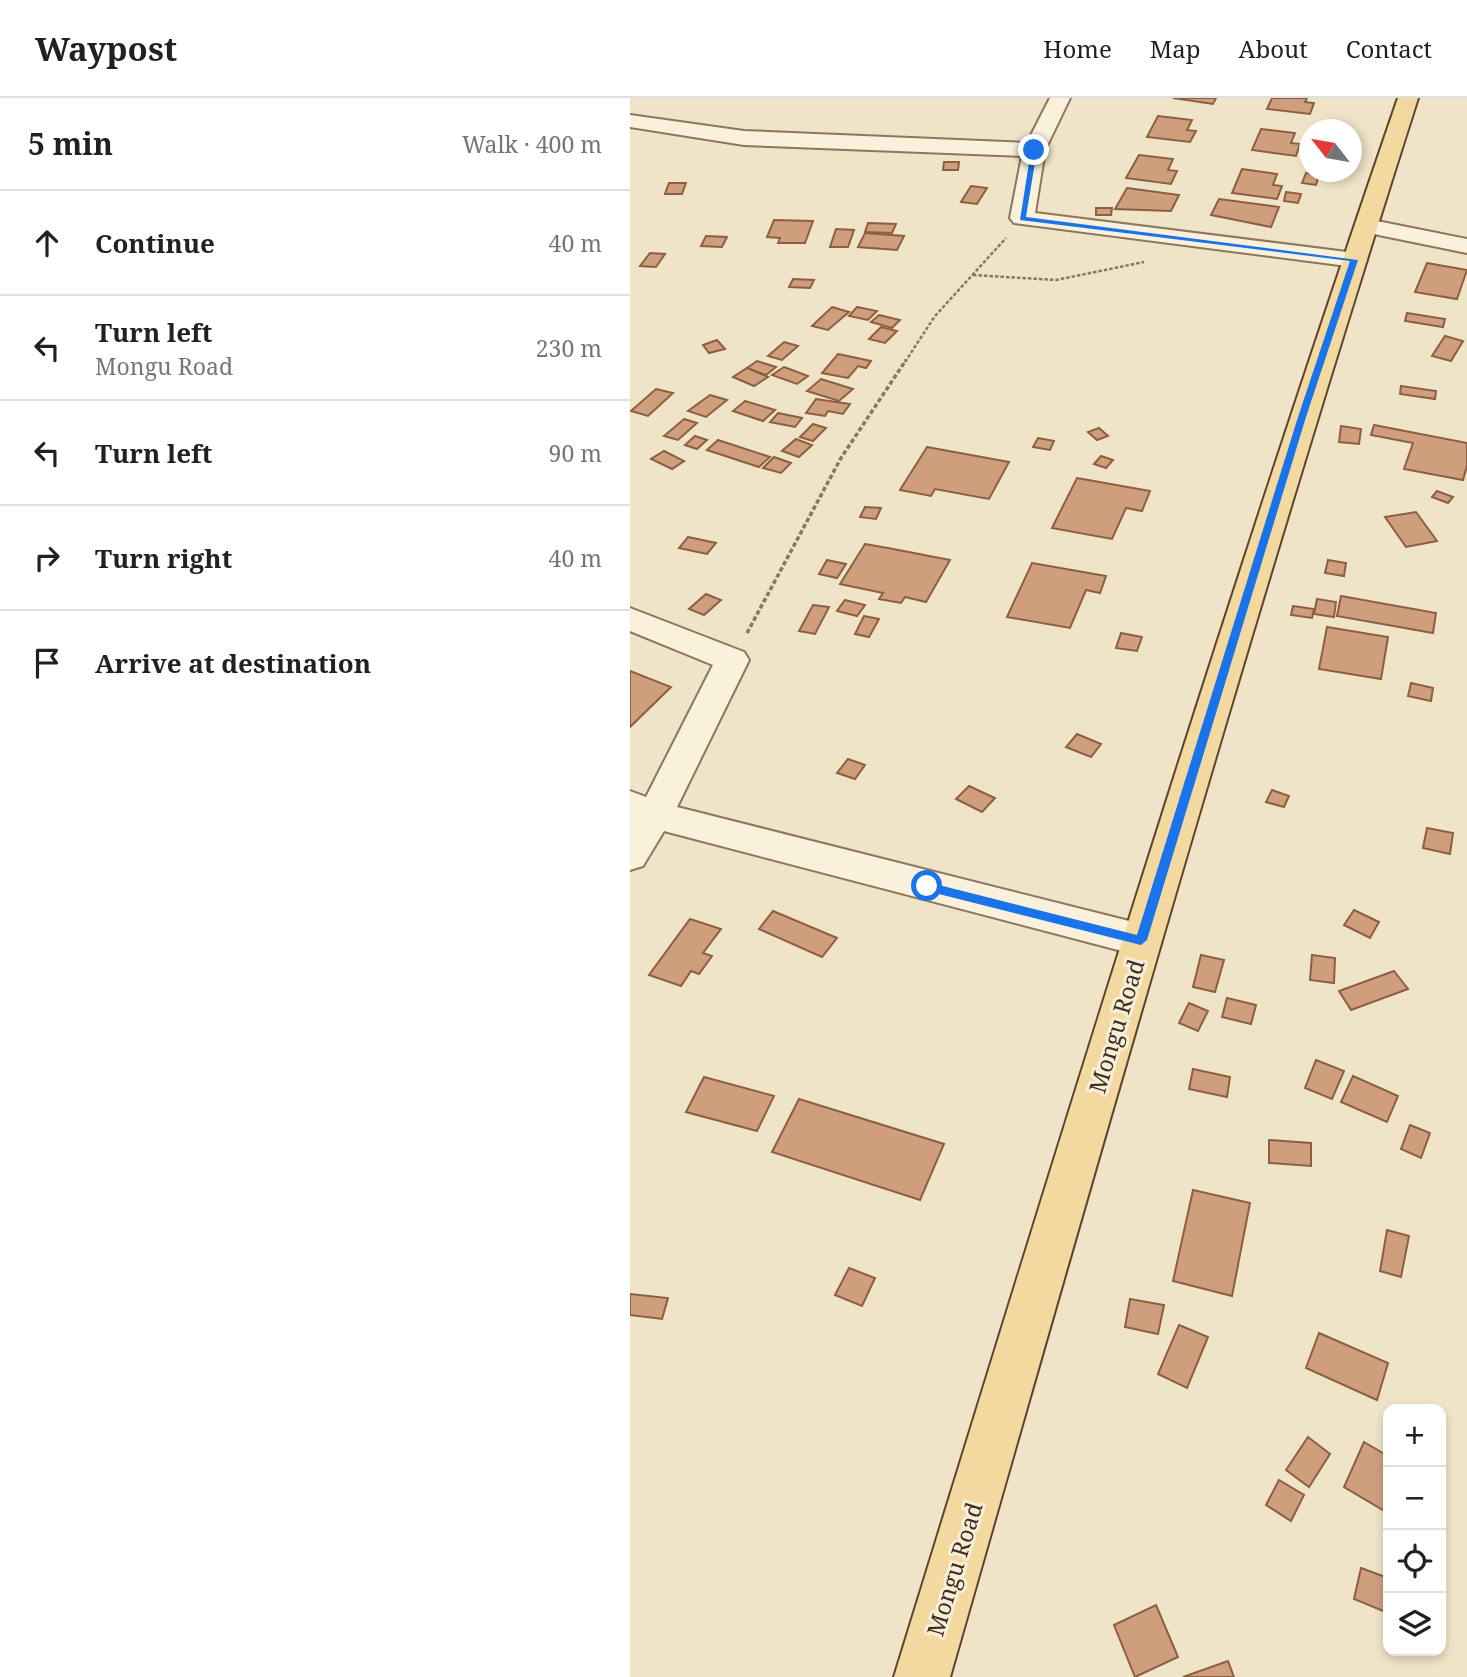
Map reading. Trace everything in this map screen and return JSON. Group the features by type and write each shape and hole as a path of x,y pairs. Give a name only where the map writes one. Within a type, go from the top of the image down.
{"main road":[{"name":"Mongu Road","path":"922,1677 1141,940 1302,417 1408,98"}],"street":[{"path":"1060,98 1034,150 1022,218 1361,243 1467,246"},
{"path":"630,121 691,133 744,138 1034,150"},
{"path":"630,619 732,660 642,810 630,856"},
{"path":"642,810 1141,940"}],"path":[{"path":"732,660 841,458 935,316 1022,218"},
{"path":"972,275 1056,280 1152,261"}],"building":[{"path":"1173,98 1216,98 1213,104"},
{"path":"1272,98 1307,98 1305,102 1314,103 1310,114 1267,109"},
{"path":"1158,116 1192,120 1187,130 1196,131 1190,142 1147,137"},
{"path":"1261,129 1295,133 1291,143 1299,144 1296,156 1252,150"},
{"path":"1139,155 1173,159 1168,170 1177,171 1171,184 1126,178"},
{"path":"944,162 959,162 958,170 943,170"},
{"path":"1242,169 1277,174 1273,185 1282,186 1277,199 1232,193"},
{"path":"669,183 686,183 682,194 665,194"},
{"path":"971,186 987,188 977,204 961,202"},
{"path":"1127,188 1179,195 1171,211 1115,209"},
{"path":"1286,192 1301,194 1298,203 1284,201"},
{"path":"1219,199 1279,207 1271,227 1211,215"},
{"path":"1096,208 1112,208 1111,215 1096,215"},
{"path":"774,220 813,221 805,243 778,243 780,238 767,237"},
{"path":"868,223 896,224 892,233 865,232"},
{"path":"836,229 854,230 848,247 830,247"},
{"path":"865,233 904,236 897,250 858,247"},
{"path":"706,236 727,237 722,247 701,246"},
{"path":"650,253 665,254 656,267 640,266"},
{"path":"1427,263 1467,270 1457,299 1415,292"},
{"path":"793,279 814,280 810,288 789,287"},
{"path":"832,307 849,312 828,330 812,326"},
{"path":"857,307 877,311 868,320 849,316"},
{"path":"1407,313 1445,319 1443,327 1405,321"},
{"path":"879,315 900,320 892,328 871,322"},
{"path":"881,327 897,331 885,343 869,339"},
{"path":"1445,336 1463,341 1451,361 1432,356"},
{"path":"717,340 725,349 709,353 703,345"},
{"path":"784,342 798,346 782,360 768,356"},
{"path":"838,354 871,361 866,368 858,366 848,378 822,373"},
{"path":"757,361 776,367 766,375 747,368"},
{"path":"784,367 808,376 797,384 772,375"},
{"path":"747,368 768,377 754,386 733,377"},
{"path":"821,379 853,389 839,401 807,391"},
{"path":"1401,386 1436,391 1435,399 1400,394"},
{"path":"656,389 673,393 648,416 631,411"},
{"path":"710,395 727,400 706,417 688,411"},
{"path":"816,399 850,404 843,414 828,411 825,416 806,413"},
{"path":"745,401 775,410 763,421 733,411"},
{"path":"778,413 802,418 795,427 770,422"},
{"path":"684,419 697,423 678,440 664,436"},
{"path":"813,424 826,428 813,441 800,437"},
{"path":"1374,425 1467,443 1467,466 1463,480 1404,469 1413,443 1371,435"},
{"path":"1341,426 1361,429 1359,444 1339,442"},
{"path":"1099,428 1108,436 1097,440 1088,432"},
{"path":"695,436 707,440 697,449 685,445"},
{"path":"1038,438 1054,441 1050,450 1033,447"},
{"path":"796,439 812,445 799,457 782,451"},
{"path":"718,440 770,457 759,467 707,450"},
{"path":"927,447 1009,462 989,499 935,489 931,496 900,490"},
{"path":"664,451 684,461 672,469 651,459"},
{"path":"1101,456 1113,460 1106,468 1094,464"},
{"path":"774,457 791,463 781,473 763,468"},
{"path":"1077,478 1150,491 1142,511 1126,508 1112,539 1052,528"},
{"path":"1437,491 1453,497 1448,503 1432,497"},
{"path":"865,507 881,508 876,519 860,517"},
{"path":"1416,512 1437,541 1406,547 1385,517"},
{"path":"688,537 716,543 707,554 679,548"},
{"path":"865,544 950,560 926,602 905,597 901,603 879,599 883,593 840,584"},
{"path":"827,560 846,564 837,578 819,574"},
{"path":"1328,560 1346,563 1344,576 1325,573"},
{"path":"1032,563 1106,576 1100,593 1086,590 1070,628 1007,617"},
{"path":"706,594 721,600 704,615 689,609"},
{"path":"1341,596 1436,613 1433,633 1337,616"},
{"path":"1317,599 1336,602 1334,617 1314,614"},
{"path":"845,600 865,605 857,616 837,611"},
{"path":"813,605 829,607 815,634 799,631"},
{"path":"1293,606 1314,609 1312,618 1291,615"},
{"path":"864,616 879,619 869,637 855,634"},
{"path":"1327,627 1388,637 1381,679 1319,669"},
{"path":"1121,633 1142,637 1137,651 1116,648"},
{"path":"630,671 671,687 630,727"},
{"path":"1411,683 1433,688 1431,701 1408,696"},
{"path":"1077,734 1101,744 1091,757 1066,747"},
{"path":"848,759 865,765 855,779 837,773"},
{"path":"969,786 995,798 982,812 956,799"},
{"path":"1272,790 1289,796 1284,807 1266,802"},
{"path":"1427,828 1453,833 1450,854 1423,848"},
{"path":"1354,910 1379,922 1370,938 1344,925"},
{"path":"773,911 837,938 822,957 759,929"},
{"path":"690,919 721,929 703,953 712,956 699,974 691,971 681,986 649,975"},
{"path":"1201,955 1224,960 1215,992 1193,987"},
{"path":"1312,955 1335,958 1334,983 1310,980"},
{"path":"1394,971 1408,989 1351,1010 1339,991"},
{"path":"1227,998 1256,1005 1251,1024 1222,1017"},
{"path":"1189,1003 1208,1011 1198,1031 1179,1023"},
{"path":"1316,1060 1344,1071 1332,1099 1305,1088"},
{"path":"1193,1069 1230,1077 1227,1097 1189,1089"},
{"path":"1353,1076 1398,1096 1387,1122 1341,1102"},
{"path":"704,1077 774,1096 757,1131 686,1112"},
{"path":"799,1099 944,1144 920,1200 772,1152"},
{"path":"1410,1125 1430,1133 1421,1158 1401,1149"},
{"path":"1269,1140 1311,1143 1311,1166 1269,1163"},
{"path":"1193,1190 1250,1203 1232,1296 1173,1281"},
{"path":"1387,1230 1409,1236 1401,1277 1380,1271"},
{"path":"849,1268 875,1278 862,1306 835,1295"},
{"path":"630,1294 668,1298 662,1319 630,1315"},
{"path":"1130,1299 1164,1305 1158,1334 1125,1327"},
{"path":"1179,1325 1208,1337 1187,1388 1158,1374"},
{"path":"1319,1333 1388,1363 1377,1400 1306,1368"},
{"path":"1308,1437 1330,1454 1309,1487 1286,1470"},
{"path":"1364,1442 1383,1453 1383,1510 1344,1487"},
{"path":"1279,1480 1304,1495 1291,1521 1266,1505"},
{"path":"1361,1568 1383,1576 1383,1611 1354,1599"},
{"path":"1156,1605 1178,1657 1135,1677 1114,1625"},
{"path":"1228,1661 1234,1677 1183,1677"}],"route":[{"path":"927,886 1141,940 1302,417 1355,260 1022,218 1034,150"}]}
